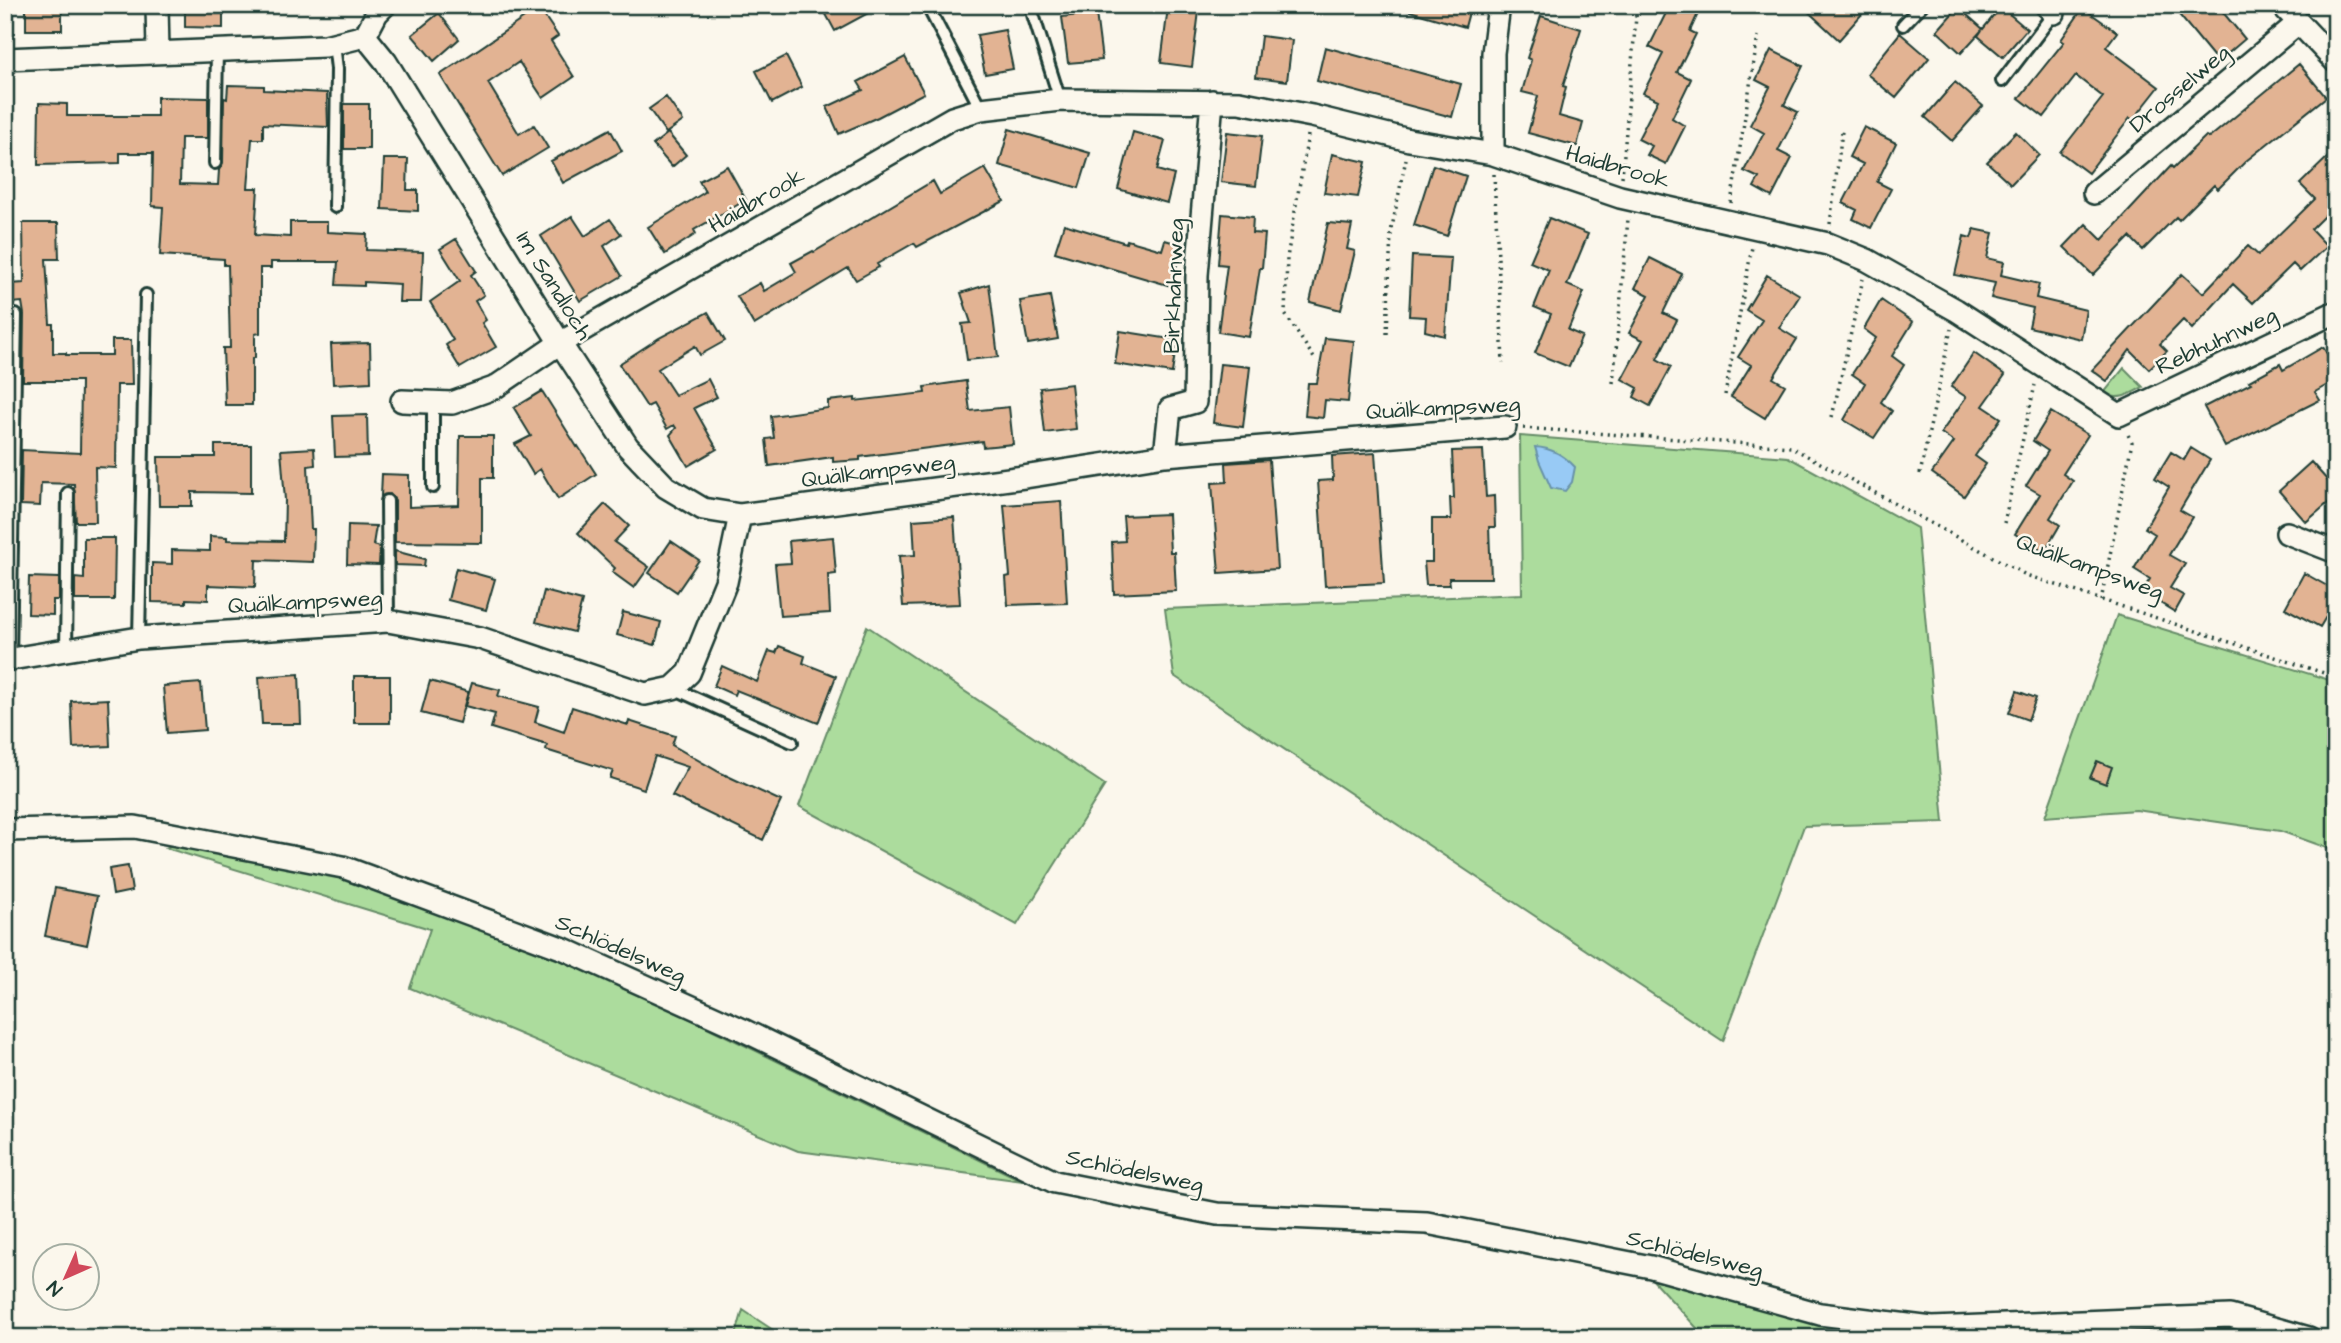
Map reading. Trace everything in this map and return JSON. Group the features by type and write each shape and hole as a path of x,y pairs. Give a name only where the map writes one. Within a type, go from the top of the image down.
{"street":[{"path":"157,5 158,52"},
{"path":"5,59 334,44 365,36 377,13 385,5"},
{"path":"1493,154 1493,53 1499,5"},
{"path":"2282,5 2336,62"},
{"name":"Drosselweg","path":"2094,193 2298,23"},
{"name":"Im Sandloch","path":"365,36 386,62 560,343 628,447 666,487 703,509 740,515"},
{"name":"Haidbrook","path":"402,401 452,403 494,388 560,343 952,118 981,109 1060,100 1212,101 1239,102 1312,116 1409,140 1493,154 1620,197 1828,244 1867,260 1956,310 2119,415"},
{"name":"Birkhahnweg","path":"1165,454 1171,422 1170,409 1195,402 1197,275 1212,101"},
{"name":"Rebhuhnweg","path":"2119,415 2336,312"},
{"name":"Quälkampsweg","path":"740,515 1024,477 1165,454 1505,427"},
{"path":"673,688 689,673 726,582 740,515"},
{"path":"2287,533 2336,552"},
{"name":"Quälkampsweg","path":"8,659 66,652 139,638 388,621 480,638 645,694 673,688"},
{"name":"Schlödelsweg","path":"5,830 135,827 343,867 564,949 753,1035 1055,1182 1217,1214 1427,1223 1651,1267 1832,1315 1932,1328 2230,1316 2309,1338"}],"lane":[{"path":"927,5 981,109"},
{"path":"1030,5 1060,100"},
{"path":"1903,25 1922,5"},
{"path":"2002,81 2050,9"},
{"path":"334,44 337,69 335,207"},
{"path":"215,163 217,50"},
{"path":"139,638 146,295"},
{"path":"8,659 16,315"},
{"path":"433,402 433,487"},
{"path":"66,652 68,493"},
{"path":"387,501 388,621"},
{"path":"673,688 792,742"}],"path":[{"path":"1613,383 1628,220 1620,197 1637,5"},
{"path":"1728,222 1758,36"},
{"path":"1312,116 1287,258 1285,314 1316,361"},
{"path":"1828,244 1842,131"},
{"path":"1387,334 1391,232 1409,140"},
{"path":"1493,154 1503,363"},
{"path":"1725,395 1756,228"},
{"path":"1832,417 1867,260"},
{"path":"1920,474 1956,310"},
{"path":"2004,523 2040,366"},
{"path":"2101,601 2132,442 2119,415"},
{"name":"Quälkampsweg","path":"1505,427 1791,447 2026,575 2336,677"}],"green space":[{"path":"2124,368 2143,387 2119,397 2103,394"},
{"path":"1520,436 1788,457 1917,528 1944,822 1804,826 1723,1041 1174,676 1165,609 1522,594"},
{"path":"2117,615 2336,682 2336,851 2280,831 2136,810 2045,817"},
{"path":"867,626 1105,785 1017,925 799,806"},
{"path":"176,843 337,874 596,973 1023,1181 798,1151 410,988 430,929 166,848"},
{"path":"1650,1277 1814,1318 2209,1324 2200,1338 1706,1338"},
{"path":"743,1310 785,1338 735,1338"}],"water":[{"path":"1535,447 1557,453 1575,467 1572,482 1565,491 1551,488"}],"building":[{"path":"26,5 62,5 62,30 26,30"},
{"path":"185,5 223,5 223,28 185,27"},
{"path":"821,5 883,5 835,31"},
{"path":"1407,5 1471,5 1465,27 1406,10"},
{"path":"1670,5 1702,5 1690,31 1696,34 1677,72 1691,79 1672,118 1685,126 1666,164 1647,155 1652,146 1638,139 1658,100 1643,93 1663,54 1649,47"},
{"path":"1801,5 1870,5 1839,40"},
{"path":"2171,5 2217,5 2245,39 2218,62"},
{"path":"1168,7 1199,11 1192,67 1161,63"},
{"path":"1958,7 1983,29 2001,7 2027,29 2003,57 1978,36 1982,30 1961,53 1937,31"},
{"path":"539,8 558,36 551,41 574,77 543,98 519,62 488,83 519,134 534,125 548,148 502,176 440,75"},
{"path":"2083,8 2117,32 2106,47 2159,87 2133,120 2130,118 2088,173 2060,152 2103,97 2076,76 2044,117 2019,98 2064,42 2061,40"},
{"path":"439,13 459,39 434,61 412,35"},
{"path":"1096,13 1102,60 1068,63 1062,17"},
{"path":"1541,16 1581,29 1563,86 1566,87 1559,116 1583,123 1577,146 1528,133 1538,96 1522,92 1531,60 1527,58"},
{"path":"1005,30 1013,69 985,74 977,35"},
{"path":"1900,33 1929,58 1896,98 1867,74"},
{"path":"1261,36 1292,40 1287,81 1256,77"},
{"path":"1325,47 1461,84 1452,117 1317,81"},
{"path":"1771,50 1803,66 1784,105 1798,112 1778,151 1792,158 1772,197 1754,187 1759,178 1744,171 1764,133 1750,125 1770,87 1756,80"},
{"path":"786,56 802,87 772,103 756,71"},
{"path":"905,57 924,93 839,134 827,107 863,90 858,82"},
{"path":"2299,64 2326,97 2246,161 2218,189 2214,185 2179,220 2176,217 2143,250 2130,237 2093,275 2064,247 2086,224 2102,240 2171,166 2173,168 2206,136 2209,138"},
{"path":"1955,82 1983,106 1952,141 1925,117"},
{"path":"228,85 327,93 328,127 263,124 263,139 252,139 248,188 258,188 255,235 290,237 290,222 327,222 327,232 367,234 366,250 423,252 421,302 399,302 400,284 364,282 364,286 336,285 338,262 271,262 271,268 260,268 260,333 255,334 255,358 252,358 252,405 225,405 223,348 230,348 228,265 224,265 224,259 160,255 163,207 152,206 153,153 120,153 120,163 38,165 39,103 67,104 67,116 157,116 157,97 208,98 208,138 181,138 180,184 218,185 219,170 223,163 224,98 227,99"},
{"path":"666,97 683,121 666,133 649,109"},
{"path":"344,104 369,104 369,149 344,149"},
{"path":"1864,127 1896,143 1877,182 1891,189 1871,228 1853,219 1857,210 1843,203 1863,164 1849,157"},
{"path":"610,129 622,151 563,183 551,161"},
{"path":"1009,129 1090,153 1079,188 999,165"},
{"path":"1133,132 1165,141 1157,170 1174,175 1167,203 1118,189"},
{"path":"1227,132 1262,136 1256,186 1221,182"},
{"path":"2016,132 2039,155 2011,184 1987,162"},
{"path":"668,133 686,155 672,167 653,145"},
{"path":"2336,149 2336,204 2311,229 2327,246 2300,271 2293,264 2253,303 2233,284 2192,329 2183,320 2160,344 2167,351 2149,369 2130,350 2107,381 2092,370 2182,274 2203,293 2248,246 2258,255 2315,199 2300,184"},
{"path":"1332,154 1366,162 1358,197 1324,193"},
{"path":"384,159 408,159 407,190 418,190 418,211 382,209"},
{"path":"1433,165 1466,176 1447,236 1414,225"},
{"path":"727,166 746,200 694,230 696,234 665,254 648,227 705,192 699,181"},
{"path":"985,168 1004,201 917,247 914,243 877,264 879,267 856,280 848,268 754,325 737,296 760,283 764,291 796,272 791,263 933,181 940,194"},
{"path":"1222,214 1253,217 1252,233 1265,234 1262,268 1249,337 1218,332 1227,265 1218,264"},
{"path":"572,216 585,236 610,219 621,234 604,246 622,276 580,301 541,236"},
{"path":"1549,218 1588,234 1567,285 1584,292 1568,330 1582,336 1569,367 1535,353 1551,314 1534,307 1549,270 1530,262"},
{"path":"23,223 58,223 59,259 46,259 50,324 53,324 53,353 112,355 112,340 131,340 132,385 117,385 116,468 95,467 96,522 76,522 74,484 41,483 40,506 21,505 22,450 80,453 81,381 23,381 24,314 22,302 12,303 11,284 24,283"},
{"path":"1328,223 1352,225 1347,249 1355,251 1341,310 1310,302"},
{"path":"1064,224 1126,243 1127,240 1162,250 1165,240 1182,245 1171,286 1055,252"},
{"path":"1974,229 1993,233 1987,258 2004,262 2001,275 2039,284 2036,298 2086,310 2081,339 2029,327 2033,308 1991,298 1995,283 1955,275 1964,236 1971,238"},
{"path":"456,239 476,271 471,275 484,295 475,301 486,320 482,323 496,347 460,368 446,345 453,340 430,302 460,281 440,249"},
{"path":"1412,256 1451,258 1445,336 1425,331 1426,317 1409,316"},
{"path":"1650,258 1682,274 1663,313 1677,320 1657,359 1671,367 1650,406 1634,397 1638,388 1622,379 1643,340 1629,333 1649,295 1635,288"},
{"path":"1767,275 1800,295 1779,328 1797,339 1773,378 1785,385 1765,418 1731,397 1751,365 1738,357 1762,320 1746,310"},
{"path":"989,284 998,357 967,360 962,324 971,323 961,293"},
{"path":"1050,296 1058,339 1028,344 1020,301"},
{"path":"1881,300 1913,322 1892,356 1904,365 1881,402 1892,411 1874,438 1844,420 1865,383 1852,374 1876,338 1864,329"},
{"path":"708,312 725,341 700,355 695,346 658,369 675,395 708,379 717,397 694,408 717,449 688,466 670,435 676,428 674,425 667,429 653,404 647,407 619,364 659,338"},
{"path":"1120,331 1177,340 1172,373 1115,364"},
{"path":"1325,338 1354,341 1348,402 1325,400 1323,418 1305,416 1308,383 1317,383"},
{"path":"370,343 371,382 333,384 331,344"},
{"path":"2323,347 2336,369 2336,380 2315,392 2320,400 2225,447 2204,407 2251,383 2249,381 2280,364 2283,370"},
{"path":"1974,353 2005,375 1983,406 2001,418 1975,456 1986,464 1964,496 1932,473 1954,442 1941,433 1966,397 1951,387"},
{"path":"1220,364 1250,367 1243,427 1213,423"},
{"path":"966,381 970,411 1009,407 1013,444 983,447 982,441 860,457 860,460 833,462 833,457 769,466 766,439 774,438 771,416 828,408 828,401 855,398 855,401 925,393 924,387"},
{"path":"1071,384 1076,429 1045,433 1040,388"},
{"path":"542,391 596,474 558,499 540,469 533,474 515,444 531,436 514,408"},
{"path":"2051,412 2088,435 2063,474 2073,481 2050,518 2060,525 2044,552 2015,534 2040,494 2026,486 2048,451 2033,441"},
{"path":"367,415 368,456 335,457 333,416"},
{"path":"460,436 493,436 493,478 482,478 482,543 395,542 395,500 390,494 381,496 382,474 409,475 409,507 459,505"},
{"path":"215,445 251,445 251,493 192,492 192,506 159,506 158,457 215,457"},
{"path":"314,448 315,465 308,466 311,529 314,529 313,562 256,560 255,587 208,585 208,600 186,599 186,603 152,602 152,563 172,564 172,550 210,551 210,536 227,537 227,540 284,541 285,500 281,450"},
{"path":"2191,448 2210,460 2180,510 2192,517 2169,555 2185,564 2170,588 2184,596 2175,612 2142,592 2150,579 2134,569 2155,534 2145,528 2169,487 2155,478 2171,452 2184,460"},
{"path":"1483,450 1486,497 1494,496 1495,527 1489,527 1491,578 1449,578 1450,585 1426,585 1424,562 1432,562 1432,519 1451,519 1450,498 1454,498 1452,451"},
{"path":"1375,453 1384,583 1325,586 1318,481 1333,480 1332,456"},
{"path":"1269,460 1277,569 1219,573 1212,483 1227,482 1226,463"},
{"path":"2311,462 2336,490 2336,496 2306,522 2279,491"},
{"path":"1061,501 1067,603 1008,605 1006,577 1010,576 1004,505"},
{"path":"605,504 629,526 614,542 649,567 634,588 612,572 615,568 578,533"},
{"path":"1168,514 1176,591 1114,594 1112,542 1125,541 1123,516"},
{"path":"954,517 960,604 903,606 899,556 915,555 913,520"},
{"path":"348,525 376,526 373,545 380,547 379,565 347,564"},
{"path":"833,537 836,574 828,575 830,613 780,616 775,564 791,563 789,541"},
{"path":"84,538 115,538 114,600 75,600 75,578 84,579"},
{"path":"671,541 699,560 677,592 649,573"},
{"path":"395,551 425,559 424,566 395,565"},
{"path":"456,568 495,579 486,610 448,600"},
{"path":"2304,573 2336,591 2336,600 2320,627 2285,608"},
{"path":"29,577 59,578 59,600 53,600 53,615 28,614"},
{"path":"544,591 582,601 574,632 536,622"},
{"path":"623,612 661,622 655,645 617,635"},
{"path":"779,646 805,656 803,663 836,676 818,723 736,690 734,695 714,686 722,666 757,682 769,651 776,653"},
{"path":"299,674 301,724 262,724 259,677"},
{"path":"354,676 390,676 390,723 354,723"},
{"path":"430,681 468,692 459,723 421,713"},
{"path":"201,683 205,730 167,733 163,686"},
{"path":"472,683 500,690 498,696 539,707 535,722 564,732 572,707 628,725 629,721 675,736 672,745 719,772 781,801 763,840 672,796 688,767 655,756 644,789 610,778 613,771 546,750 547,745 491,728 495,714 465,706"},
{"path":"2017,691 2036,698 2028,720 2009,713"},
{"path":"108,699 110,746 73,748 71,701"},
{"path":"2097,761 2112,767 2106,784 2090,778"},
{"path":"128,866 132,891 113,895 109,869"},
{"path":"55,888 97,896 87,945 45,936"}]}
